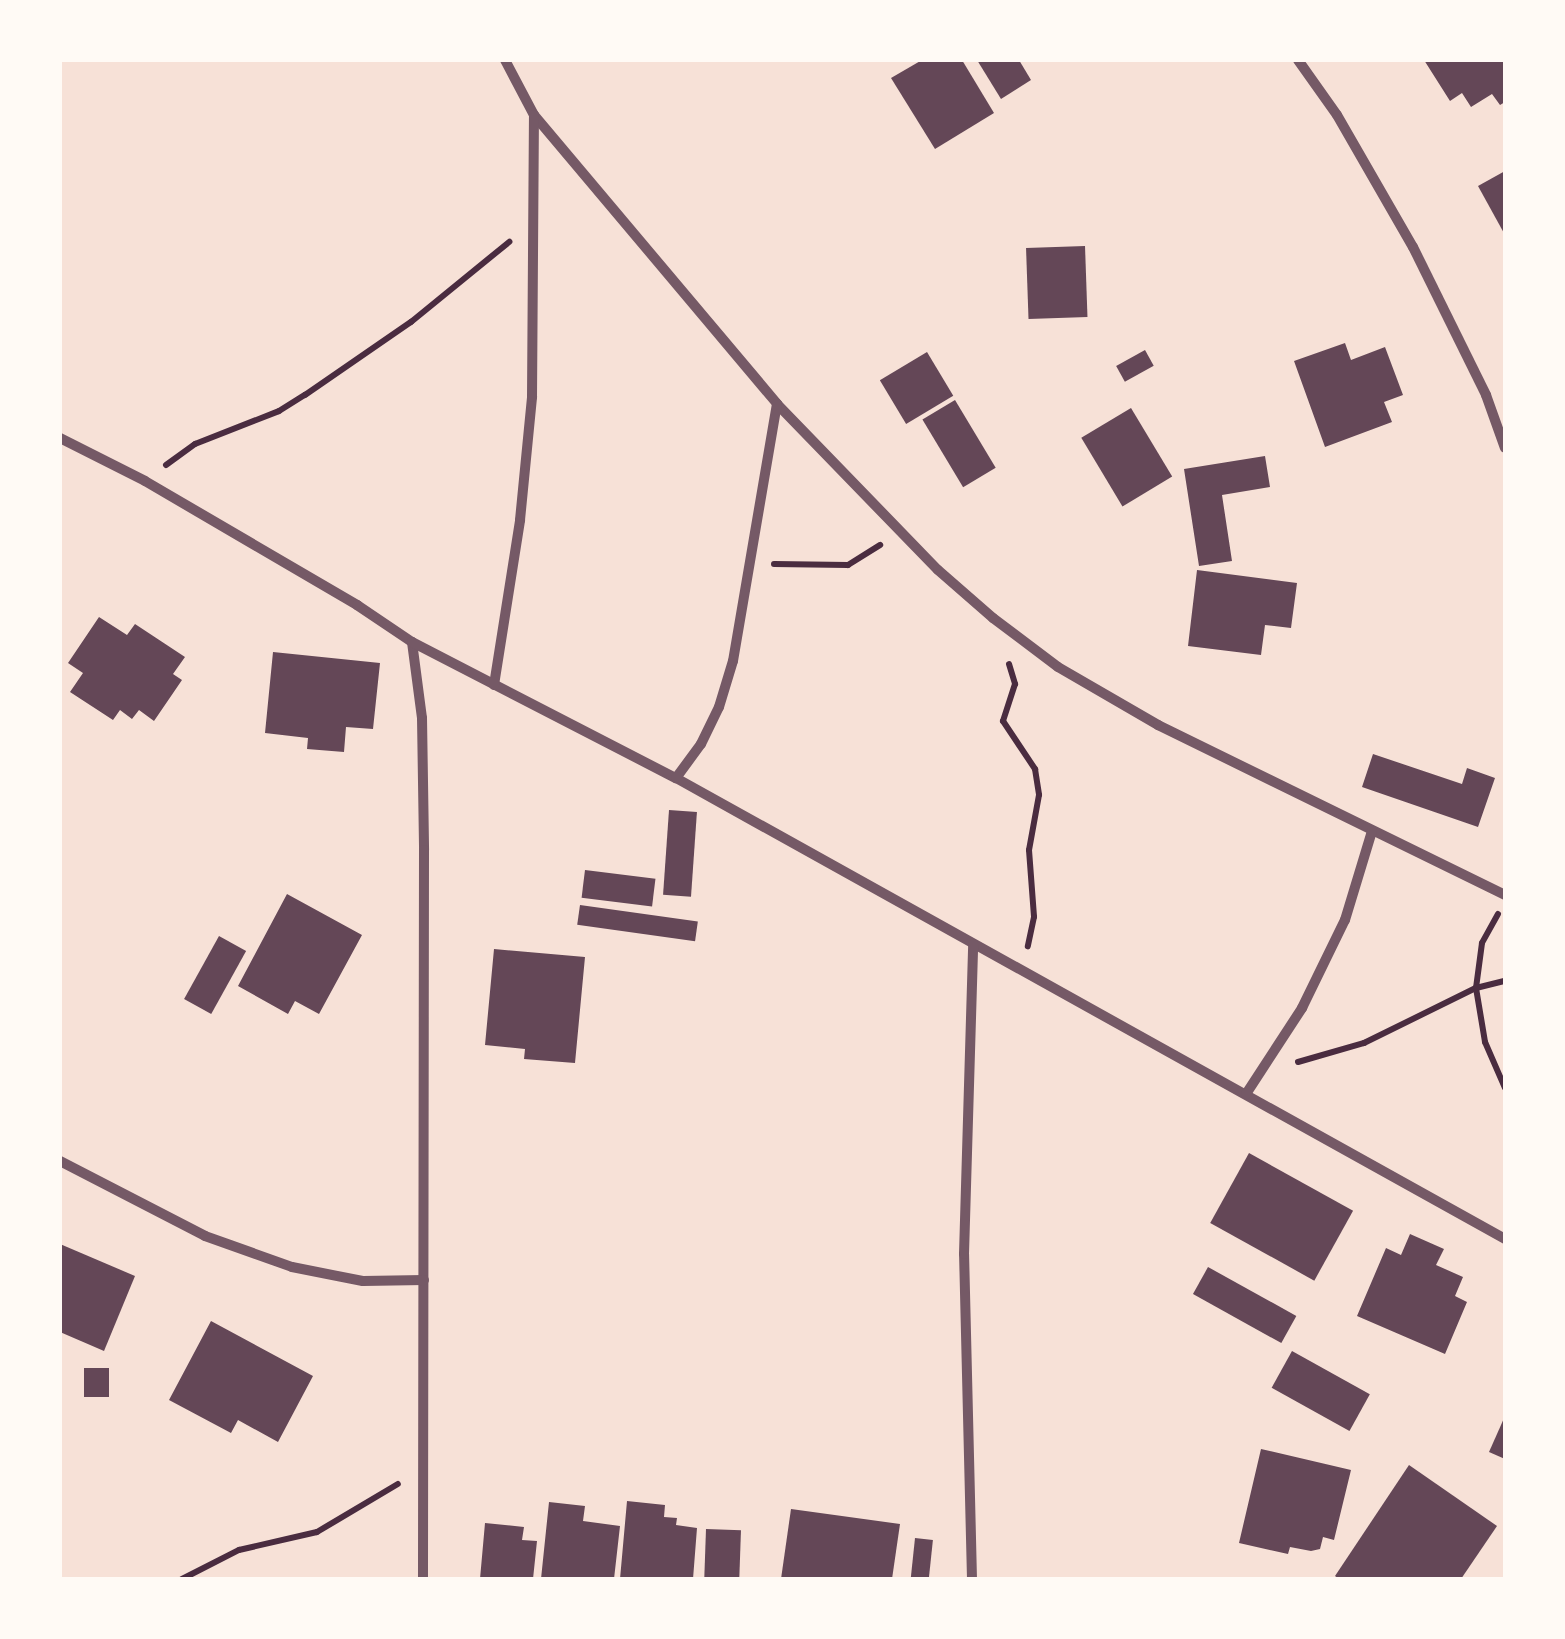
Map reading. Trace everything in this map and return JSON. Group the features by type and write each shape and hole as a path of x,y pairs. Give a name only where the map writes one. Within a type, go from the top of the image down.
{"street":[{"path":"505,60 534,115 777,404 993,618 1058,667 1158,725 1505,899"},
{"path":"1298,60 1337,115 1413,247 1486,394 1505,448"},
{"path":"494,685 520,520 528,432 535,231 534,115"},
{"path":"676,778 701,744 719,707 734,661 777,404"},
{"path":"60,438 145,481 358,604 412,642 676,778 1505,1239"},
{"path":"412,642 423,756 423,1579"},
{"path":"1246,1094 1302,1008 1345,920 1372,831"},
{"path":"972,944 964,1254 972,1579"},
{"path":"60,1161 206,1236 292,1267 363,1281 424,1280"}],"path":[{"path":"145,481 196,444 278,411 305,395 411,322 503,244 535,231"},
{"path":"752,563 848,564 902,531"},
{"path":"993,618 1015,684 1003,721 1035,769 1039,794 1029,850 1034,917 1020,970"},
{"path":"1505,899 1482,944 1476,988 1485,1042 1505,1088"},
{"path":"1259,1074 1378,1038 1476,988 1505,981"},
{"path":"182,1579 239,1550 318,1532 422,1469"}],"building":[{"path":"922,60 962,60 994,113 935,149 891,78"},
{"path":"977,60 1019,60 1031,80 1001,99"},
{"path":"1424,60 1505,60 1505,102 1500,105 1492,94 1471,107 1462,93 1450,101"},
{"path":"1505,171 1505,235 1478,186"},
{"path":"1085,246 1087,317 1029,319 1026,248"},
{"path":"1345,343 1351,360 1385,347 1403,395 1384,402 1392,422 1325,447 1294,361"},
{"path":"1145,350 1154,366 1125,382 1116,366"},
{"path":"927,352 953,396 906,424 880,380"},
{"path":"955,400 996,468 963,487 922,420"},
{"path":"1131,408 1172,477 1122,506 1081,438"},
{"path":"1265,456 1270,487 1222,495 1232,561 1199,566 1184,469"},
{"path":"1197,570 1297,583 1291,628 1265,625 1261,655 1188,646"},
{"path":"99,617 127,635 135,624 185,657 173,674 182,680 154,721 139,710 132,719 120,710 113,720 70,692 83,673 68,663"},
{"path":"273,652 380,663 373,729 346,727 344,752 307,749 308,738 265,733"},
{"path":"1373,754 1462,784 1467,768 1495,778 1478,827 1362,787"},
{"path":"669,810 697,812 691,897 663,895"},
{"path":"585,870 655,879 652,906 582,898"},
{"path":"287,894 362,935 319,1014 295,1001 288,1014 238,986"},
{"path":"580,905 698,922 695,941 577,925"},
{"path":"219,936 246,951 211,1014 184,999"},
{"path":"494,949 585,957 575,1063 524,1059 525,1049 485,1045"},
{"path":"1249,1153 1353,1211 1314,1281 1210,1223"},
{"path":"1410,1234 1444,1249 1436,1265 1463,1277 1455,1296 1467,1302 1445,1354 1357,1316 1386,1248 1401,1255"},
{"path":"60,1244 135,1276 104,1351 60,1332"},
{"path":"1208,1267 1296,1316 1281,1343 1193,1294"},
{"path":"211,1321 313,1376 278,1442 238,1420 231,1433 169,1400"},
{"path":"1292,1351 1370,1394 1349,1431 1272,1388"},
{"path":"84,1368 109,1368 109,1397 84,1397"},
{"path":"1505,1416 1505,1459 1489,1452"},
{"path":"1261,1449 1351,1470 1334,1540 1323,1537 1320,1549 1311,1551 1290,1547 1288,1554 1239,1543"},
{"path":"1409,1465 1497,1526 1461,1579 1339,1579 1335,1576"},
{"path":"627,1501 665,1505 664,1517 677,1518 676,1525 697,1528 693,1579 620,1579"},
{"path":"549,1502 585,1506 583,1521 620,1526 614,1579 541,1579"},
{"path":"791,1509 900,1524 892,1579 781,1579"},
{"path":"485,1523 524,1527 522,1540 537,1541 533,1579 480,1579"},
{"path":"706,1529 741,1530 739,1579 704,1579"},
{"path":"915,1538 933,1540 929,1579 911,1579"}]}
